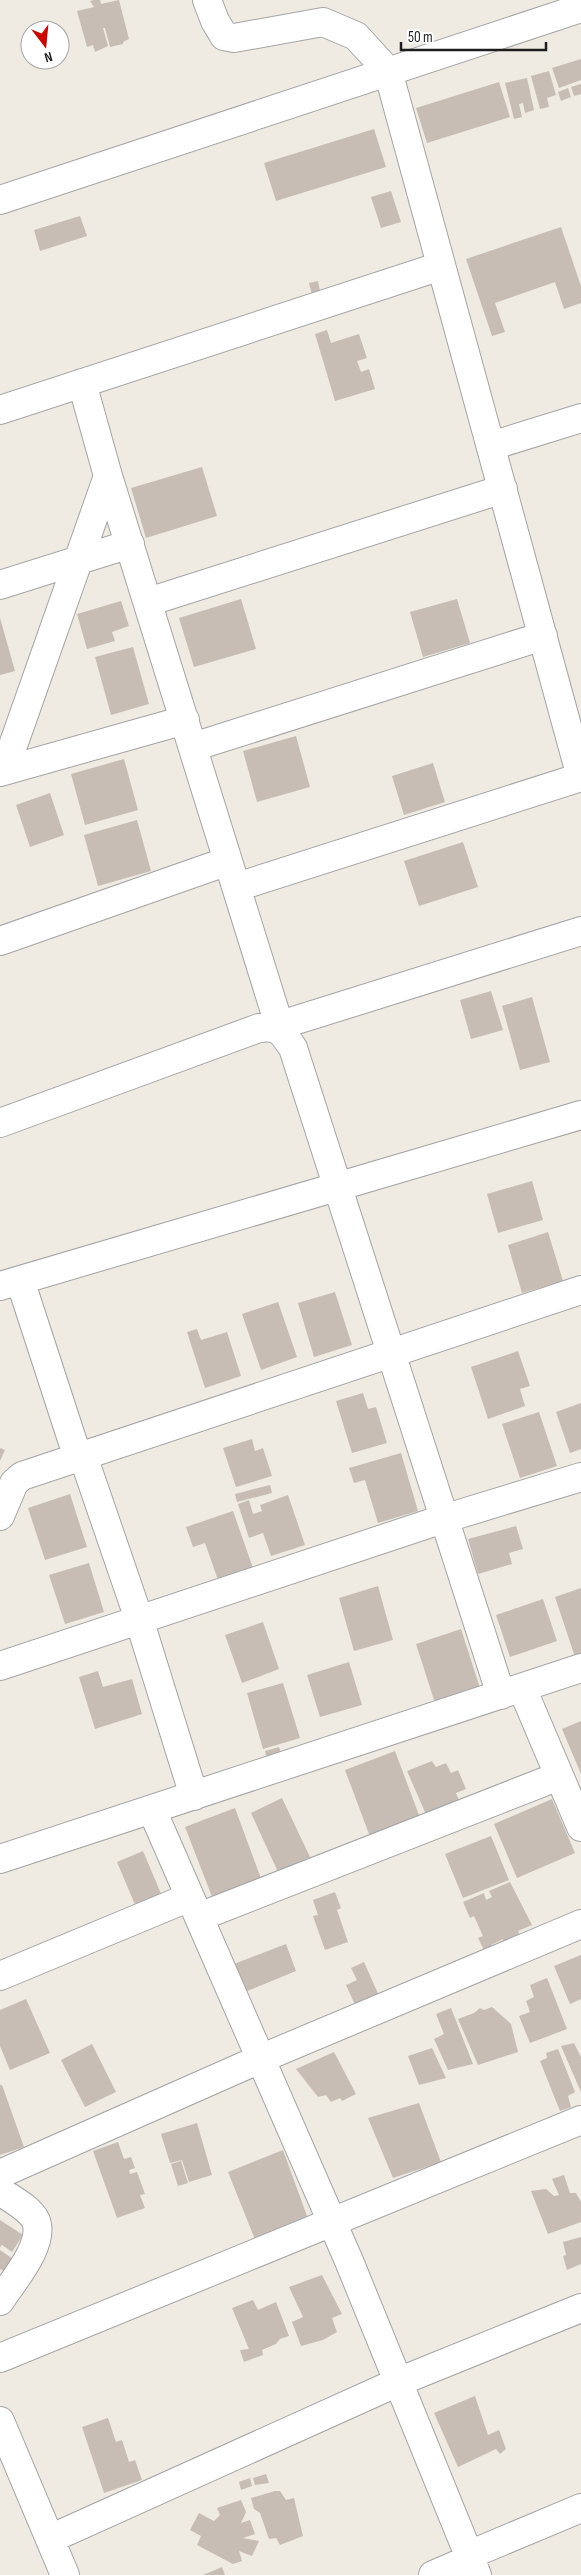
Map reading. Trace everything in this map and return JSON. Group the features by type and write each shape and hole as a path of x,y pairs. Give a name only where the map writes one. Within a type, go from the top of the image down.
{"street":[{"path":"207,0 215,21 224,36 234,38 324,22 356,36 388,71 581,777 236,887"},
{"path":"0,200 581,8"},
{"path":"0,410 441,266"},
{"path":"82,383 108,476 279,1028 293,1048 443,1519 512,1691 559,1776 581,1827"},
{"path":"491,446 581,418"},
{"path":"2,771 108,476"},
{"path":"148,602 502,489"},
{"path":"0,585 130,544"},
{"path":"193,747 543,636"},
{"path":"2,771 184,720"},
{"path":"0,941 228,861"},
{"path":"0,1123 259,1028 279,1028 581,931"},
{"path":"194,1796 138,1619 80,1457 10,1283 581,1115"},
{"path":"0,1516 14,1483 22,1476 581,1290"},
{"path":"0,1666 443,1519 581,1478"},
{"path":"0,1859 581,1668"},
{"path":"0,1976 559,1776"},
{"path":"152,1810 332,2222 472,2563"},
{"path":"0,2174 260,2059 581,1924"},
{"path":"0,2358 581,2120"},
{"path":"0,2191 27,2210 36,2221 37,2233 34,2249 0,2301"},
{"path":"50,2539 398,2382 581,2308"},
{"path":"0,2421 65,2575"},
{"path":"433,2575 472,2563 581,2508"}],"building":[{"path":"100,0 101,4 119,0 129,39 123,42 123,44 110,47 105,28 103,28 108,46 95,52 93,45 87,47 77,11 94,7 90,1"},
{"path":"581,59 581,80 559,88 552,68"},
{"path":"549,71 556,95 547,98 549,107 540,109 531,76"},
{"path":"527,78 534,110 525,113 523,103 519,104 522,117 514,119 505,83"},
{"path":"499,82 510,117 427,143 416,108"},
{"path":"581,84 581,94 574,96 571,87"},
{"path":"568,88 571,97 561,101 558,92"},
{"path":"374,129 386,167 276,201 264,163"},
{"path":"391,191 401,222 381,228 371,197"},
{"path":"80,216 87,236 40,251 34,230"},
{"path":"561,227 581,286 581,303 564,309 555,282 495,303 505,332 492,336 466,259"},
{"path":"318,281 321,297 313,299 309,283"},
{"path":"327,330 331,343 359,334 367,358 357,361 361,372 369,369 375,389 335,401 315,334"},
{"path":"202,467 217,516 146,538 131,488"},
{"path":"241,599 256,649 194,667 179,618"},
{"path":"457,599 470,643 423,657 410,612"},
{"path":"121,601 129,626 112,632 115,641 87,649 77,614"},
{"path":"0,618 15,671 0,675"},
{"path":"133,647 149,704 111,715 95,657"},
{"path":"296,736 310,787 257,802 243,751"},
{"path":"124,759 138,810 85,825 71,774"},
{"path":"433,763 445,802 404,815 392,776"},
{"path":"50,793 64,835 30,847 16,805"},
{"path":"137,820 151,871 98,886 84,835"},
{"path":"463,842 478,887 419,906 404,861"},
{"path":"491,991 503,1030 471,1039 460,1000"},
{"path":"532,997 550,1062 520,1070 502,1006"},
{"path":"532,1181 543,1220 498,1233 487,1194"},
{"path":"548,1232 563,1281 522,1293 508,1245"},
{"path":"335,1292 352,1345 314,1357 298,1303"},
{"path":"278,1302 297,1357 261,1370 242,1314"},
{"path":"197,1329 201,1340 227,1332 241,1376 205,1388 187,1332"},
{"path":"518,1351 530,1386 520,1389 525,1406 488,1419 471,1367"},
{"path":"363,1393 368,1409 376,1407 387,1443 352,1453 336,1401"},
{"path":"581,1403 581,1449 570,1453 556,1412"},
{"path":"539,1412 557,1466 520,1478 502,1424"},
{"path":"252,1439 255,1451 263,1448 272,1476 236,1487 223,1448"},
{"path":"0,1448 5,1450 0,1461"},
{"path":"401,1453 418,1511 378,1523 365,1480 354,1483 349,1468"},
{"path":"270,1485 272,1493 237,1502 235,1494"},
{"path":"70,1494 87,1547 45,1560 28,1508"},
{"path":"288,1495 305,1545 271,1556 263,1533 249,1538 238,1504 249,1500 253,1514 262,1511 260,1505"},
{"path":"233,1511 253,1568 218,1580 205,1543 193,1547 186,1527"},
{"path":"516,1526 523,1549 509,1553 512,1564 478,1574 468,1539"},
{"path":"89,1563 104,1612 65,1624 49,1575"},
{"path":"378,1586 393,1640 354,1651 339,1598"},
{"path":"581,1588 581,1658 576,1660 555,1597"},
{"path":"543,1599 557,1641 510,1657 496,1615"},
{"path":"263,1622 279,1669 242,1683 225,1635"},
{"path":"461,1629 480,1688 435,1703 416,1644"},
{"path":"349,1662 362,1705 320,1717 307,1675"},
{"path":"98,1671 103,1687 132,1679 142,1714 95,1729 79,1677"},
{"path":"283,1683 300,1738 263,1749 247,1693"},
{"path":"581,1721 581,1774 562,1729"},
{"path":"279,1747 282,1756 267,1760 265,1751"},
{"path":"395,1751 422,1823 372,1842 345,1770"},
{"path":"432,1761 436,1767 446,1763 451,1773 458,1770 466,1789 456,1793 461,1805 428,1819 407,1771"},
{"path":"282,1798 310,1857 278,1872 251,1813"},
{"path":"552,1799 575,1853 517,1878 494,1824"},
{"path":"235,1808 263,1884 214,1902 185,1827"},
{"path":"491,1836 509,1880 463,1898 445,1854"},
{"path":"143,1851 162,1896 136,1907 117,1862"},
{"path":"510,1882 532,1925 518,1931 521,1937 504,1944 503,1939 491,1945 493,1949 485,1952 478,1938 483,1936 474,1916 470,1918 463,1902 484,1893 486,1900 492,1897 489,1891"},
{"path":"335,1892 341,1908 337,1910 348,1942 325,1950 313,1916 318,1915 313,1900"},
{"path":"286,1944 296,1971 245,1992 234,1964"},
{"path":"581,1955 581,1999 570,2004 554,1966"},
{"path":"364,1962 380,1998 357,2009 346,1985 357,1980 351,1968"},
{"path":"547,1978 567,2029 530,2043 519,2016 530,2012 526,2001 534,1997 530,1985"},
{"path":"26,1999 50,2053 10,2070 0,2046 0,2010"},
{"path":"492,2007 511,2024 518,2052 478,2065 458,2019 474,2013 480,2008 484,2010"},
{"path":"451,2008 473,2064 448,2070 434,2039 444,2034 436,2014"},
{"path":"574,2043 581,2057 581,2092 561,2046"},
{"path":"92,2044 116,2092 85,2107 61,2060"},
{"path":"432,2048 446,2078 419,2085 408,2056"},
{"path":"558,2049 575,2092 568,2096 571,2107 560,2111 540,2061 547,2058 546,2053"},
{"path":"334,2052 356,2094 342,2101 340,2098 331,2102 326,2095 318,2097 296,2069"},
{"path":"0,2085 2,2085 24,2147 0,2155"},
{"path":"419,2103 441,2162 393,2178 368,2118"},
{"path":"197,2123 212,2175 189,2182 182,2160 170,2163 161,2134"},
{"path":"118,2142 124,2159 131,2157 135,2168 129,2170 130,2174 137,2172 145,2194 140,2195 145,2208 117,2218 93,2151"},
{"path":"283,2150 311,2227 256,2242 228,2172"},
{"path":"181,2161 188,2183 178,2186 171,2164"},
{"path":"564,2175 570,2193 576,2193 581,2202 581,2222 548,2234 531,2191 546,2189 554,2196 559,2195 552,2179"},
{"path":"0,2220 23,2235 12,2252 2,2245 0,2247"},
{"path":"581,2237 581,2264 567,2270 563,2256 566,2255 563,2242"},
{"path":"0,2250 13,2259 5,2272 0,2269"},
{"path":"322,2275 342,2314 332,2318 337,2332 323,2340 301,2346 292,2322 303,2317 289,2287"},
{"path":"253,2300 258,2310 276,2302 289,2336 262,2350 263,2355 244,2362 240,2350 249,2349 232,2308"},
{"path":"475,2396 488,2435 499,2430 506,2449 500,2454 496,2449 458,2467 434,2413"},
{"path":"108,2418 116,2442 122,2440 129,2462 135,2460 142,2480 104,2493 82,2427"},
{"path":"266,2474 269,2483 255,2485 253,2478"},
{"path":"250,2478 252,2486 241,2490 239,2482"},
{"path":"280,2491 286,2500 294,2498 303,2536 280,2545 276,2538 269,2539 260,2513 254,2509 251,2498"},
{"path":"241,2500 246,2512 241,2523 250,2520 255,2534 243,2538 259,2541 252,2556 239,2551 242,2561 233,2564 197,2545 201,2536 190,2530 199,2513 214,2521 220,2515 217,2508"},
{"path":"222,2567 225,2575 203,2575"}]}
